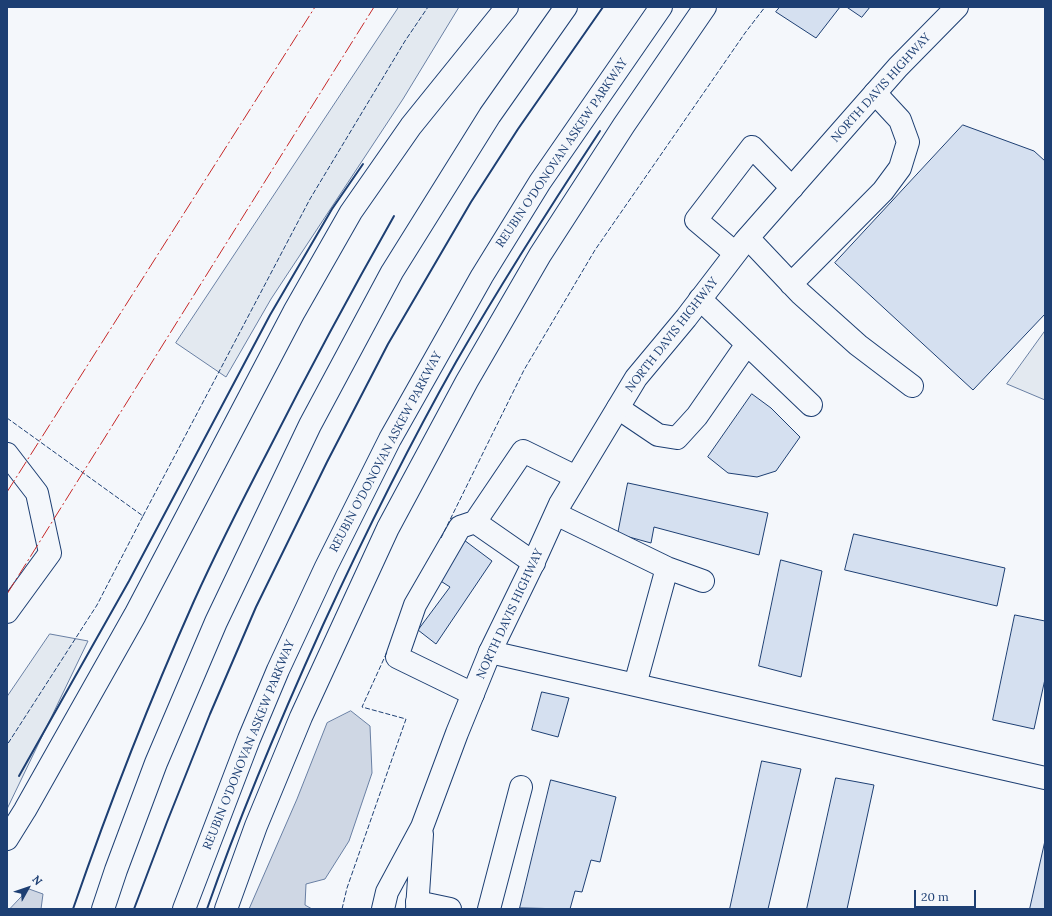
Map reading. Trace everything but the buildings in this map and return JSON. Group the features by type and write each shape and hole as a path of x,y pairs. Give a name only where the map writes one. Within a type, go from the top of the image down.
{"main road":[{"path":"7,839 25,810 135,615 294,312 351,212 411,126 507,7"},
{"path":"103,909 156,763 213,629 310,425 392,272 490,115 566,7"},
{"name":"REUBIN O'DONOVAN ASKEW PARKWAY","path":"184,909 223,806 278,670 326,567 390,439 482,276 540,182 661,7"},
{"path":"226,909 256,826 301,718 388,528 467,381 540,255 624,125 705,7"},
{"name":"NORTH DAVIS HIGHWAY","path":"383,909 387,892 422,827 457,733 490,652 534,563 556,514 576,477 636,378 742,246 792,188 898,67 957,7"},
{"path":"791,284 883,191 900,168 908,142 900,120 876,93"},
{"path":"792,188 752,147 696,220 742,246 791,284 858,345 912,386"},
{"path":"700,299 811,405"},
{"path":"618,408 658,435 677,438 697,416 747,344"},
{"path":"473,694 397,657 415,605 460,527 475,522 523,451 576,477"},
{"path":"7,454 37,493 50,553 7,612"},
{"path":"556,514 667,568 703,581"},
{"path":"475,522 534,563"},
{"path":"635,685 667,568"},
{"path":"490,652 1045,778"},
{"path":"489,909 521,787"},
{"name":"NORTH DAVIS HIGHWAY","path":"417,905 422,827"},
{"path":"417,905 450,909"}],"shaded area":[{"path":"399,7 459,7 403,99 271,299 226,377 176,343"},
{"path":"1045,331 1045,400 1007,384"},
{"path":"50,634 88,641 7,809 7,697"},
{"path":"351,711 370,726 372,773 349,841 325,879 306,884 305,905 312,909 249,909 297,799 327,723"},
{"path":"29,889 43,894 41,909 10,909"}],"fence":[{"path":"143,516 310,199 405,41 428,7"},
{"path":"441,538 524,370 595,250 745,33 765,7"},
{"path":"7,418 143,516 97,605 7,745"},
{"path":"342,909 347,888 406,719 362,707 387,652"}],"wall":[{"path":"134,909 210,714 256,607 327,462 388,344 471,202 518,129 603,7"},
{"path":"207,909 248,801 292,695 370,525 456,362 526,246 600,131"},
{"path":"19,776 129,581 270,315 332,209 363,164"},
{"path":"73,909 130,754 177,639 203,582 299,390 394,216"}],"power":[{"path":"7,492 315,7"},
{"path":"7,594 374,7"}]}
